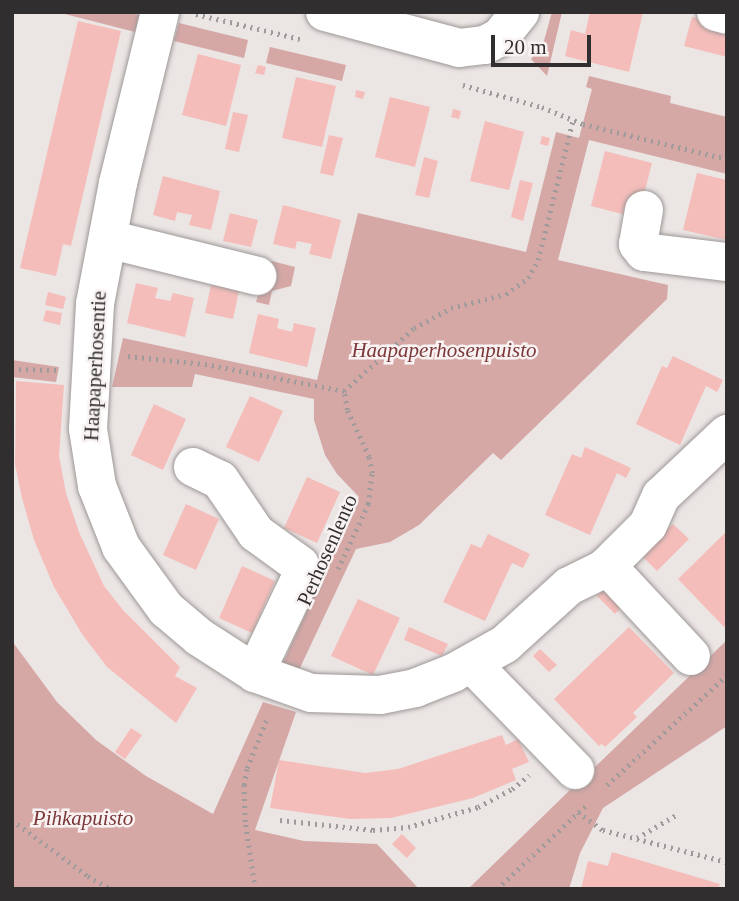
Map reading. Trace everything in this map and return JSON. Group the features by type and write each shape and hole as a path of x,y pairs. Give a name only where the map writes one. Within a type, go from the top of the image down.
{"street":[{"name":"Haapaperhosentie","path":"160,12 118,183 95,304 95,353 88,429 97,486 121,547 166,609 199,637 269,679 327,695 380,695 415,688 472,664 505,644 569,586 607,566 648,525 661,496 727,434"},
{"path":"325,12 459,48 485,45 510,25"},
{"path":"716,12 727,15"},
{"path":"644,210 638,244 644,252 727,262"},
{"path":"108,239 258,275"},
{"path":"193,467 220,480 256,533 300,565 302,575 269,679"},
{"path":"607,566 691,656"},
{"path":"472,664 577,771"}],"path":[{"path":"95,353 205,364 344,391 414,327 451,308 506,294 528,278 538,260 573,120 727,159"},
{"path":"12,369 53,371"},
{"name":"Perhosenlento","path":"337,571 368,504 372,487 369,457 347,410 344,391"},
{"path":"280,820 373,830 408,827 442,819 478,807 512,789 577,771 727,675"},
{"path":"255,889 245,822 244,785 269,679"},
{"path":"498,889 578,812 603,830 727,862"},
{"path":"636,838 676,815"},
{"path":"12,820 88,876 111,889"}],"green space":[{"path":"57,12 126,12 139,15 135,32"},
{"path":"552,12 562,12 547,76 531,59 543,44"},
{"path":"179,23 248,40 244,58 174,41"},
{"path":"270,47 346,65 342,81 266,63"},
{"name":"Haapaperhosenpuisto","path":"589,76 671,96 670,103 727,117 727,174 589,140 558,260 668,285 667,299 501,460 493,453 419,525 390,542 356,549 298,672 282,665 359,497 337,474 325,455 314,420 314,399 195,374 192,387 112,387 123,338 317,380 358,213 526,252 556,132 579,138 592,89 586,87"},
{"path":"272,261 295,267 291,286 272,291 269,305 256,302 265,269"},
{"path":"12,360 59,367 56,382 12,377"},
{"path":"727,640 727,726 603,808 580,853 569,889 468,889 571,789 570,777 596,766"},
{"name":"Pihkapuisto","path":"12,641 57,702 96,740 146,776 213,814 263,702 296,712 255,830 304,841 377,844 419,889 12,889"}],"building":[{"path":"590,12 643,12 629,72 565,56 571,30 585,34"},
{"path":"692,17 727,25 727,57 684,46"},
{"path":"78,21 121,31 71,246 63,244 56,276 20,268"},
{"path":"198,54 241,65 226,126 182,115"},
{"path":"258,65 266,67 264,75 255,73"},
{"path":"296,77 336,86 322,147 282,138"},
{"path":"356,90 365,92 363,99 355,97"},
{"path":"390,97 430,107 415,167 375,157"},
{"path":"453,109 461,111 459,119 451,117"},
{"path":"233,112 248,115 239,152 225,149"},
{"path":"485,121 524,132 509,190 470,181"},
{"path":"329,135 343,138 333,176 320,173"},
{"path":"542,136 550,138 548,146 540,144"},
{"path":"605,151 652,163 638,218 591,206"},
{"path":"424,157 438,161 429,198 415,195"},
{"path":"697,173 727,180 727,240 683,230"},
{"path":"163,176 220,191 211,230 189,225 192,215 177,212 175,221 153,215"},
{"path":"520,180 533,183 523,221 511,217"},
{"path":"283,205 341,220 331,259 309,254 312,244 297,241 295,249 273,244"},
{"path":"230,213 258,220 251,247 223,241"},
{"path":"136,283 158,288 155,298 170,301 173,293 194,298 185,337 127,323"},
{"path":"211,285 239,291 233,319 205,313"},
{"path":"48,292 66,297 63,309 45,305"},
{"path":"46,310 62,313 60,325 43,321"},
{"path":"258,314 279,319 277,328 292,332 294,323 316,328 307,367 249,353"},
{"path":"673,356 723,380 717,392 706,386 680,445 636,424 662,366 667,368"},
{"path":"16,381 64,385 59,456 66,493 79,532 104,586 123,610 180,667 175,676 197,688 176,723 107,667 82,634 54,587 34,540 15,464"},
{"path":"250,396 283,411 259,462 226,447"},
{"path":"154,404 186,419 163,470 131,455"},
{"path":"585,447 631,468 626,478 617,473 590,535 545,515 572,454 581,458"},
{"path":"307,477 340,492 317,543 284,528"},
{"path":"186,504 219,519 196,570 163,555"},
{"path":"673,524 689,539 657,571 641,555"},
{"path":"727,531 727,624 724,627 678,579"},
{"path":"488,534 530,554 523,568 512,563 485,621 443,602 471,544 481,548"},
{"path":"242,566 275,581 252,633 219,618"},
{"path":"608,584 627,601 615,614 597,596"},
{"path":"358,599 400,618 373,675 331,656"},
{"path":"409,627 448,644 442,656 404,640"},
{"path":"629,627 674,673 633,713 637,717 605,747 602,744 599,746 554,699"},
{"path":"540,649 557,665 549,672 533,656"},
{"path":"131,728 142,735 125,759 115,752"},
{"path":"502,735 506,745 518,739 529,762 512,769 516,780 473,798 391,818 350,819 270,808 279,760 365,773 398,769"},
{"path":"402,834 416,848 407,858 392,844"},
{"path":"612,852 720,884 718,889 581,889 588,861 608,866"}]}
